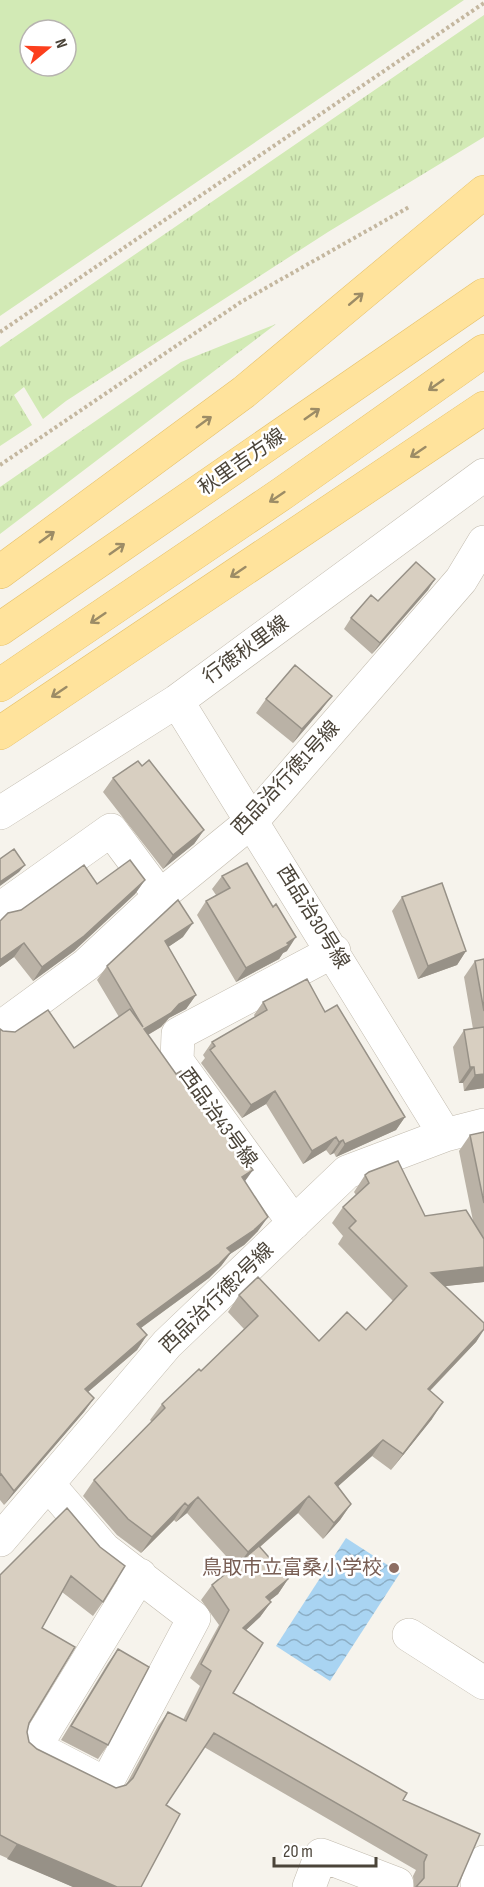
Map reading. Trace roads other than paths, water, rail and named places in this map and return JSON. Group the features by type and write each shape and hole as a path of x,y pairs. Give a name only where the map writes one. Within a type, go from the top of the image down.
{"main road":[{"path":"0,572 244,392 484,192"},
{"name":"秋里吉方線","path":"0,629 484,295"},
{"path":"0,685 283,493 484,351"},
{"path":"0,733 484,408"}],"street":[{"name":"行徳秋里線","path":"0,813 177,701 484,475"},
{"name":"西品治行徳1号線","path":"0,1028 86,965 160,896 252,821 462,580 484,542"},
{"name":"西品治30号線","path":"177,701 334,951 445,1135"},
{"path":"0,909 111,830 160,896"},
{"name":"西品治43号線","path":"294,1223 177,1061 178,1034 334,951"},
{"name":"西品治行徳2号線","path":"0,1540 167,1344 347,1172 445,1135 484,1125"},
{"path":"48,1484 104,1549 140,1575 194,1618 106,1784 35,1747 140,1575"},
{"path":"409,1635 484,1683"},
{"path":"309,1887 321,1855 398,1884 396,1887"},
{"path":"478,1887 484,1863"}],"water":[{"path":"346,1538 400,1573 330,1681 276,1646"}],"place":[{"name":"鳥取市立富桑小学校","path":"394,1568"}]}
